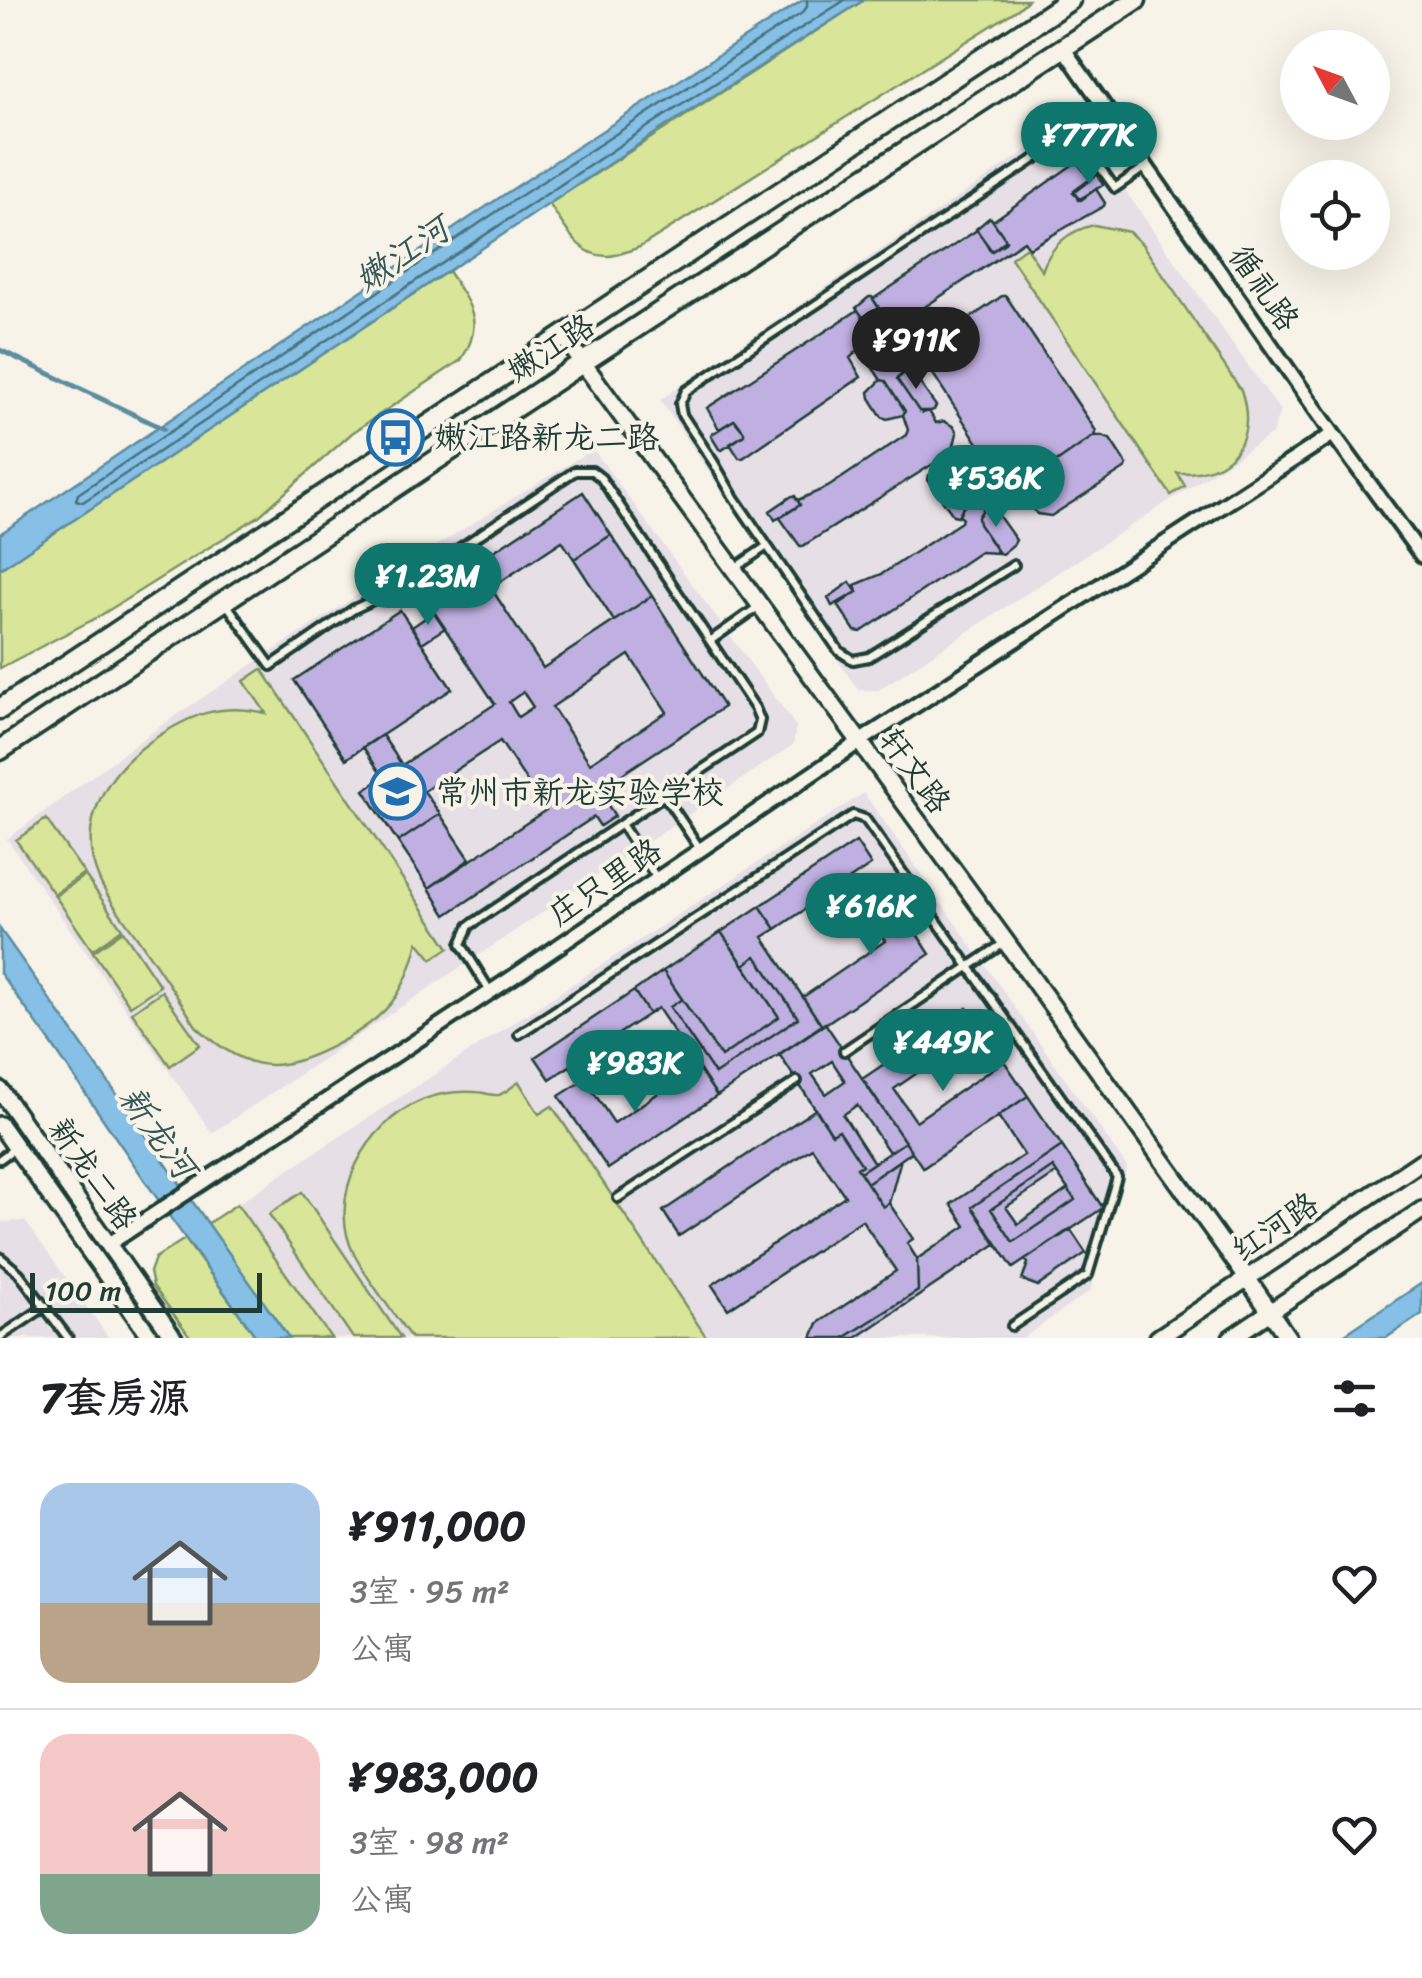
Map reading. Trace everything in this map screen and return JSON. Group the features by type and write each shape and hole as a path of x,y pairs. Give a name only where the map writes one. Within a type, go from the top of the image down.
{"main road":[{"name":"嫩江路","path":"0,709 1070,0"},
{"name":"嫩江路","path":"0,750 1136,0"}],"street":[{"name":"循礼路","path":"1064,48 1422,556"},
{"name":"轩文路","path":"564,337 1006,942 1288,1338"},
{"name":"庄只里路","path":"109,1244 491,992 859,742 1333,434"},
{"name":"新龙二路","path":"0,1090 174,1338"},
{"name":"新龙二路","path":"0,1125 151,1338"},
{"name":"红河路","path":"1158,1338 1422,1161"},
{"name":"红河路","path":"1231,1338 1422,1210"}],"lane":[{"path":"1014,564 870,657 853,660 839,651 767,546 682,415 680,404 686,391 1063,140 1076,138 1084,145 1115,188 1145,167"},
{"path":"224,600 271,666 354,608 403,586 575,471 592,471 601,478 760,720 757,733 469,926 462,944 491,992"},
{"path":"733,570 767,546"},
{"path":"710,641 759,606"},
{"path":"664,795 700,850"},
{"path":"520,1034 854,815 866,819 1117,1177 1088,1275 1012,1326"},
{"path":"622,824 658,879"},
{"path":"844,1051 1006,942"},
{"path":"618,1198 797,1081"},
{"path":"0,1158 16,1148"},
{"path":"0,1257 19,1273 68,1338"},
{"path":"0,1337 46,1306"}],"shaded area":[{"path":"1061,127 1084,132 1280,411 1272,434 878,690 858,690 660,400"},
{"name":"常州市新龙实验学校","path":"593,449 796,726 793,745 212,1133 7,839 166,722 371,586"},
{"path":"864,793 1127,1167 1090,1291 1023,1338 331,1338 237,1204"},
{"path":"25,1221 109,1338 0,1338 0,1222"}],"green space":[{"path":"864,0 1028,0 640,247 616,255 597,255 573,238 549,204"},
{"path":"1094,225 1129,232 1142,244 1241,390 1246,425 1235,452 1212,468 1177,473 1185,486 1171,495 1011,258 1026,247 1042,271 1062,240"},
{"path":"448,271 468,304 474,324 469,347 461,360 352,433 259,516 98,617 0,668 0,569"},
{"path":"262,669 449,948 432,959 418,942 402,988 374,1020 316,1054 272,1065 251,1062 231,1053 196,1026 106,894 92,859 91,839 93,820 108,784 151,741 206,713 234,709 266,713 244,681"},
{"path":"46,819 84,873 54,894 16,840"},
{"path":"85,875 122,929 92,950 55,896"},
{"path":"123,931 160,986 130,1006 93,952"},
{"path":"162,991 200,1045 170,1066 132,1012"},
{"path":"519,1082 539,1114 552,1106 707,1338 411,1338 359,1264 346,1232 348,1186 356,1164 384,1126 422,1100 456,1092 499,1095"},
{"path":"302,1192 401,1338 353,1338 269,1214"},
{"path":"237,1204 331,1338 289,1338 207,1224"},
{"path":"185,1239 257,1338 191,1338 153,1286 150,1272 155,1258"}],"water":[{"path":"803,0 864,0 663,128 0,569 0,534 505,194"},
{"path":"0,929 289,1338 257,1338 170,1217 0,973"},
{"path":"1422,1283 1422,1314 1386,1338 1339,1338"}],"building":[{"path":"1075,163 1090,180 1073,193 1081,200 1096,189 1104,206 1029,248 1024,241 881,336 903,373 897,379 919,411 929,411 936,423 944,421 954,427 957,433 953,450 991,505 986,505 978,517 979,524 999,553 980,552 861,632 855,631 838,605 857,592 855,585 882,574 961,522 959,514 967,501 945,468 933,464 803,546 780,518 800,505 798,500 828,487 906,435 905,411 862,352 857,351 850,358 861,377 743,458 730,444 744,432 734,420 719,429 707,408 858,310 873,330 886,319 873,299 977,230 992,251 1005,243 993,221"},
{"path":"1096,175 1103,185 1078,200 1074,191"},
{"path":"989,218 1006,240 992,251 976,229"},
{"path":"1006,296 1096,431 1019,488 996,471 922,357 922,352"},
{"path":"869,297 886,319 873,330 856,308"},
{"path":"908,370 936,406 934,410 919,411 897,379"},
{"path":"881,380 886,381 905,411 903,415 882,417 870,398 869,392"},
{"path":"734,420 744,435 719,449 712,434"},
{"path":"1094,436 1110,439 1126,468 1051,516 1037,514 1019,488"},
{"path":"945,468 967,501 958,516 953,515 928,480"},
{"path":"583,492 611,535 574,559 562,541 491,588 543,668 652,596 724,707 598,790 615,816 600,826 594,817 446,915 429,888 546,810 500,741 424,791 440,814 398,842 364,790 495,704 424,597","holes":["629,655 667,712 590,763 552,707","523,692 533,707 518,717 509,702"]},
{"path":"792,496 800,505 775,520 770,511"},
{"path":"986,505 991,505 1016,540 1002,554 979,524 978,517"},
{"path":"611,535 652,596 614,621 574,559"},
{"path":"850,582 857,592 832,606 828,598"},
{"path":"400,610 452,689 346,759 294,680"},
{"path":"434,612 445,628 422,643 412,627"},
{"path":"382,735 402,765 383,777 363,747"},
{"path":"440,814 470,859 429,888 398,842"},
{"path":"856,842 871,865 776,929 760,906"},
{"path":"850,879 860,895 882,881 930,954 822,1026 803,997 885,941 846,882"},
{"path":"760,906 776,929 763,937 822,1026 717,1096 658,1008 649,1014 634,991 663,971 682,999 670,1007 715,1074 798,1018 756,956 744,965 721,932"},
{"path":"721,932 779,1017 721,1057 663,971"},
{"path":"756,956 798,1018 715,1074 670,1007 682,999 721,1057 779,1017 744,965"},
{"path":"634,991 649,1014 550,1079 535,1057"},
{"path":"967,1008 981,1029 894,1089 916,1121 1004,1061 1028,1096 923,1168 862,1079"},
{"path":"825,1023 905,1142 889,1152 857,1105 843,1115 874,1163 860,1172 857,1168 862,1165 839,1130 832,1134 779,1054","holes":["832,1061 845,1081 826,1094 812,1074"]},
{"path":"574,1063 614,1123 697,1067 717,1096 608,1169 559,1096 581,1082 570,1066"},
{"path":"1028,1096 1062,1146 972,1207 996,1244 856,1338 844,1338 918,1291 917,1259 966,1226 951,1204 1024,1155 998,1116"},
{"path":"816,1109 832,1134 839,1130 862,1165 857,1168 883,1207 889,1203 913,1239 907,1243 917,1259 918,1291 844,1338 812,1338 818,1323 896,1271 862,1220 728,1309 712,1285 845,1196 812,1148 679,1236 663,1211"},
{"path":"905,1142 912,1152 867,1183 860,1172"},
{"path":"1062,1146 1103,1208 1013,1268 972,1207","holes":["1053,1167 1075,1200 1013,1242 991,1209"]},
{"path":"901,1159 889,1203 883,1207 867,1183"},
{"path":"1053,1167 1057,1173 1006,1207 1018,1224 1068,1189 1075,1200 1013,1242 991,1209"},
{"path":"1070,1229 1086,1253 1038,1286 1022,1280 1028,1263 1025,1260"}],"waterway":[{"path":"0,350 164,429"}],"place":[{"name":"嫩江路新龙二路","path":"396,437"},
{"name":"常州市新龙实验学校","path":"397,792"}],"water label":[{"name":"嫩江河","path":"402,254"},
{"name":"新龙河","path":"158,1132"}]}
